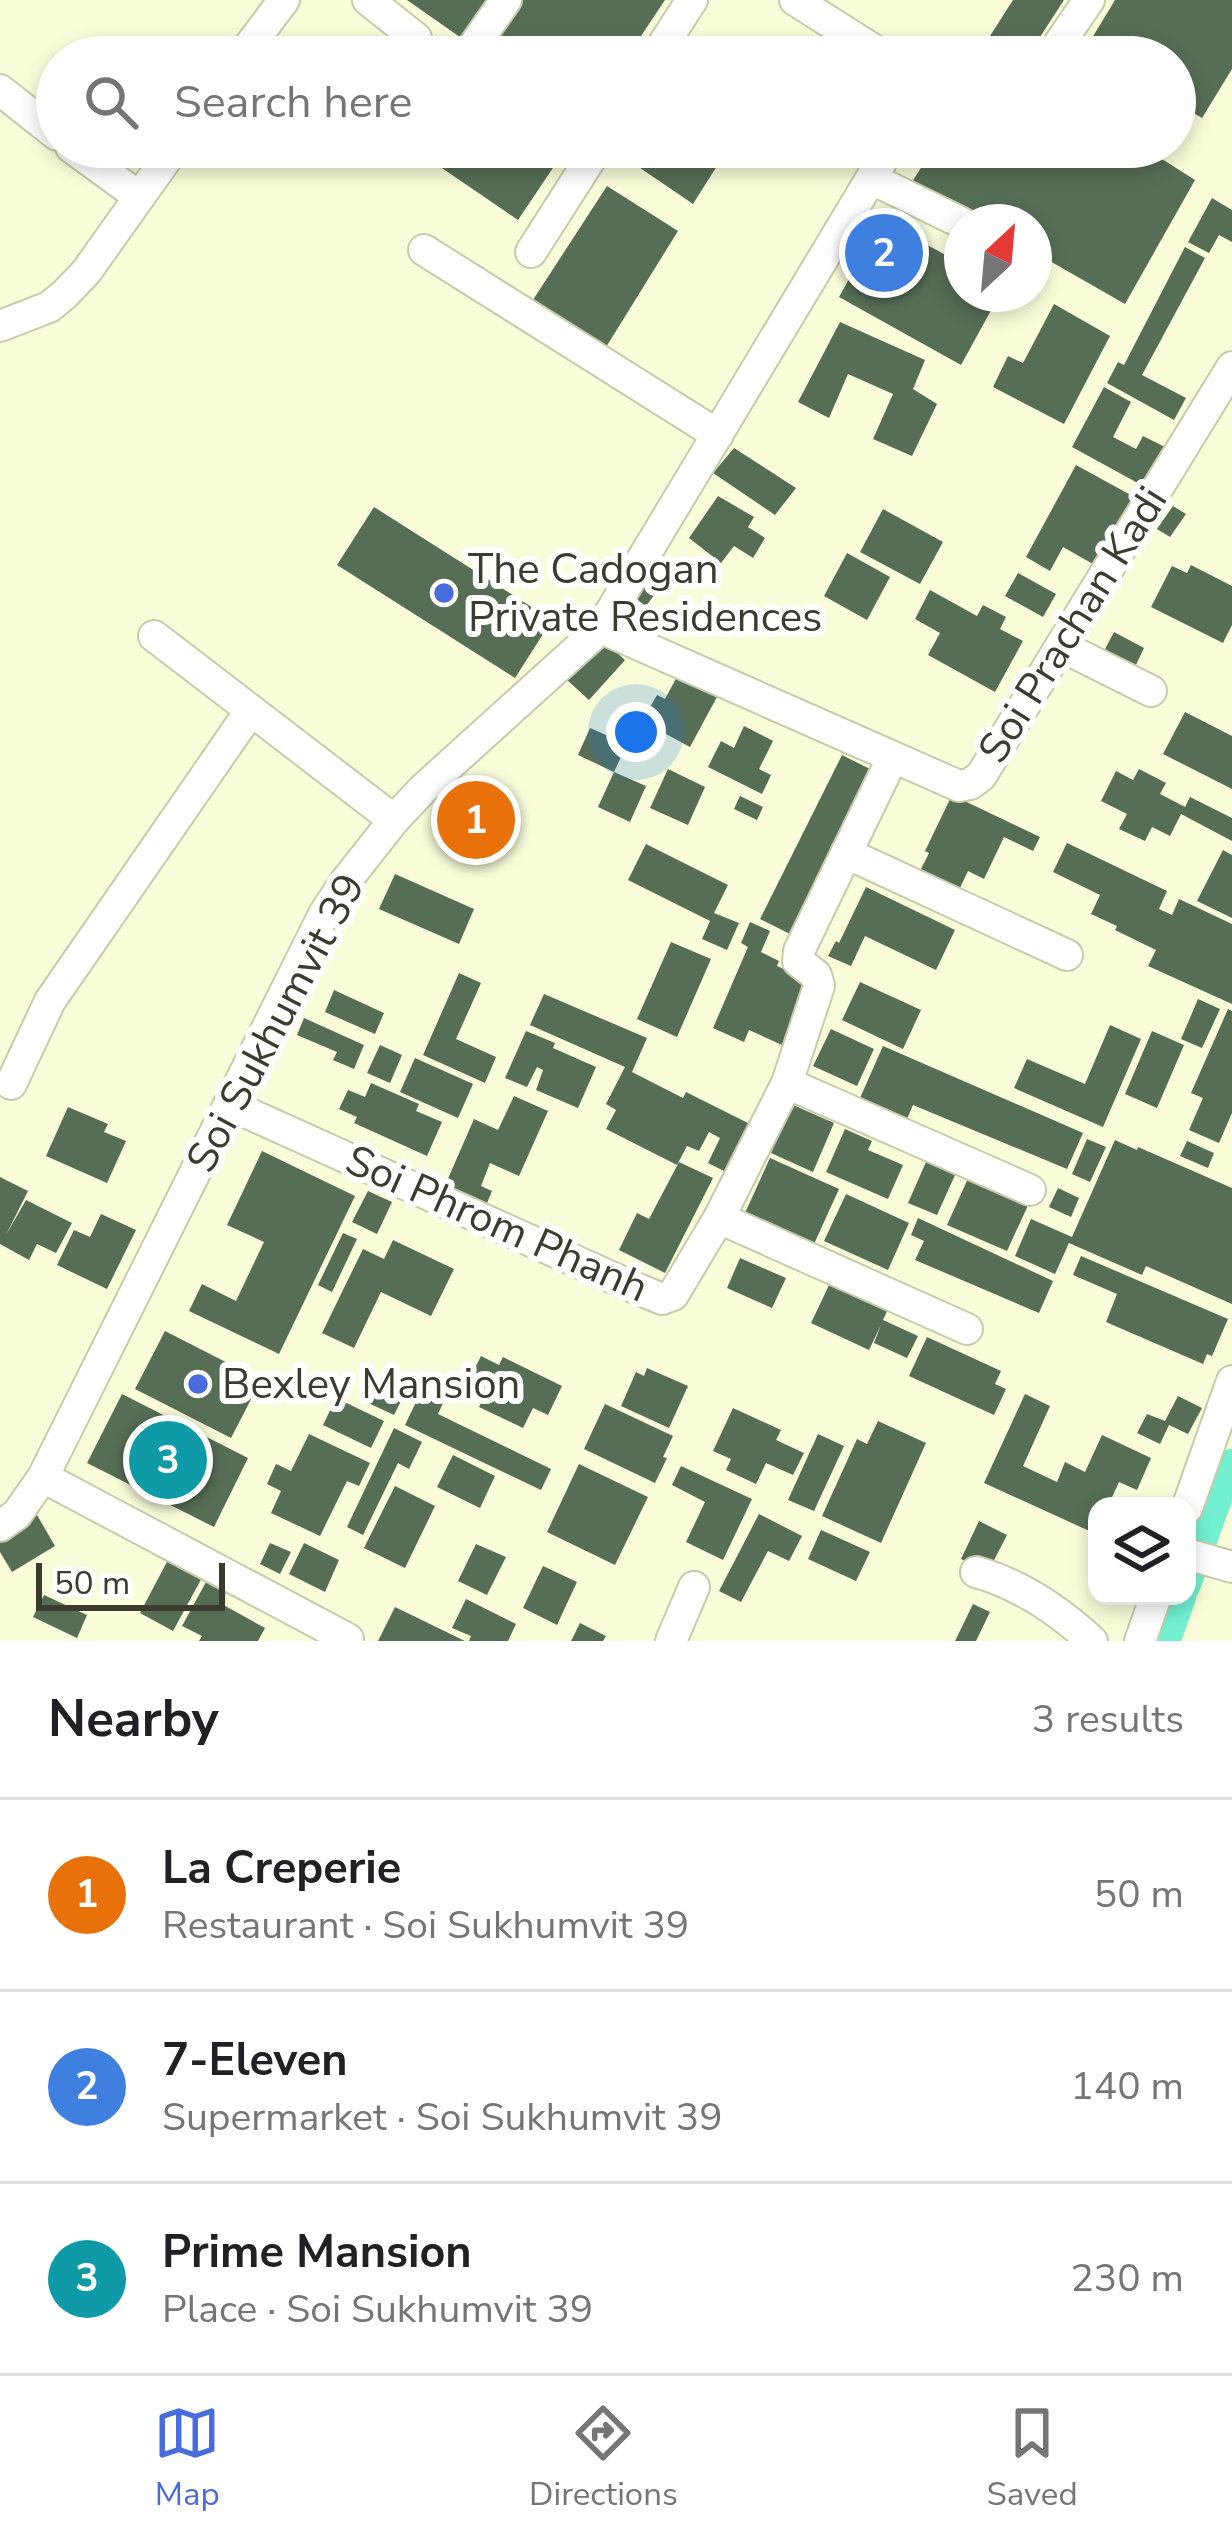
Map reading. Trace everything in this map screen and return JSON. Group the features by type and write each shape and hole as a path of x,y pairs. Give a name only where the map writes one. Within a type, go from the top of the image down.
{"street":[{"path":"257,36 284,0"},
{"path":"368,0 413,36"},
{"path":"481,36 506,0"},
{"path":"669,36 692,0"},
{"path":"794,0 851,36"},
{"path":"1064,36 1089,0"},
{"path":"0,90 36,119"},
{"path":"100,168 138,196"},
{"path":"0,326 49,308 65,294 86,272 159,168"},
{"path":"531,252 585,168"},
{"name":"Soi Sukhumvit 39","path":"0,1526 17,1514 43,1477 324,914 394,820 602,628 878,168"},
{"path":"872,179 944,214"},
{"path":"424,250 718,435"},
{"name":"Soi Prachan Kadi","path":"602,628 959,786 970,784 981,776 1232,368"},
{"path":"154,636 394,820"},
{"path":"1061,646 1151,691"},
{"path":"11,1084 50,1001 250,710"},
{"name":"Soi Phrom Phanh","path":"230,1105 526,1241 662,1299 673,1295 719,1218 787,1083 820,986 816,975 798,961 799,951 893,757"},
{"path":"846,854 1067,956"},
{"path":"787,1083 1030,1190"},
{"path":"719,1218 967,1329"},
{"path":"1191,1497 1232,1381"},
{"path":"43,1477 297,1628 348,1639"},
{"path":"1196,1557 1232,1567"},
{"path":"976,1572 998,1578 1061,1614 1092,1641"},
{"path":"670,1641 694,1587"},
{"path":"1140,1641 1153,1605"}],"building":[{"path":"407,0 497,0 471,36 458,36"},
{"path":"513,0 665,0 641,36 490,36"},
{"path":"1013,0 1064,0 1041,36 990,36"},
{"path":"1115,0 1232,0 1232,69 1202,118 1196,114 1196,36 1093,36"},
{"path":"442,168 553,168 518,220"},
{"path":"640,168 716,168 693,204"},
{"path":"921,168 1176,168 1195,180 1125,304 1052,262 1052,204 950,204 912,182"},
{"path":"607,186 678,231 603,352 531,303"},
{"path":"1212,198 1232,210 1232,242 1219,235 1209,253 1188,242"},
{"path":"882,220 944,254 944,312 990,312 961,365 839,297"},
{"path":"1185,247 1205,258 1142,375 1186,398 1174,420 1107,383 1118,362 1124,365"},
{"path":"1054,304 1110,336 1064,424 993,387 1008,356 1023,363"},
{"path":"840,322 925,360 913,389 937,404 912,456 873,439 893,394 848,374 829,418 798,402"},
{"path":"1104,387 1131,402 1113,437 1136,449 1143,436 1167,448 1145,487 1072,447"},
{"path":"734,448 796,488 775,515 713,473"},
{"path":"1076,465 1138,499 1100,568 1063,547 1050,571 1026,557"},
{"path":"718,496 754,517 748,527 765,538 753,558 734,546 721,563 689,538"},
{"path":"1173,506 1186,514 1170,537 1157,529"},
{"name":"The Cadogan Private Residences","path":"374,507 552,620 515,678 337,565"},
{"path":"883,509 943,542 920,584 860,552"},
{"path":"847,553 890,577 867,620 824,596"},
{"path":"1191,565 1232,586 1232,625 1223,643 1151,607 1172,566 1187,573"},
{"path":"644,567 665,581 646,606 629,594"},
{"path":"1018,573 1056,594 1043,617 1005,596"},
{"path":"930,590 977,616 983,605 1006,617 1000,629 1023,641 995,692 928,655 940,633 915,619"},
{"path":"1114,632 1144,648 1134,669 1103,653"},
{"path":"602,639 625,660 589,700 566,679"},
{"path":"679,673 718,695 690,747 642,721 657,695 665,699"},
{"path":"1185,712 1232,736 1232,789 1163,754"},
{"path":"744,726 773,741 759,769 771,775 762,794 708,767 721,741 734,748"},
{"path":"590,728 627,744 614,772 578,755"},
{"path":"842,755 882,775 800,939 760,919"},
{"path":"668,769 705,787 688,825 650,808"},
{"path":"1139,769 1166,783 1160,794 1185,807 1190,797 1232,818 1232,841 1181,814 1170,836 1152,827 1145,841 1119,829 1127,814 1101,801 1116,771 1133,780"},
{"path":"614,772 646,786 630,822 598,807"},
{"path":"952,795 1040,837 1033,851 1004,837 984,879 968,871 958,892 919,873"},
{"path":"740,796 763,807 757,820 734,809"},
{"path":"1067,843 1167,891 1159,909 1172,915 1179,899 1232,924 1232,1004 1148,966 1156,950 1091,914 1100,895 1053,872"},
{"path":"646,844 728,885 714,913 739,923 727,950 702,939 710,921 628,880"},
{"path":"1223,850 1232,855 1232,918 1197,901"},
{"path":"395,874 474,909 459,944 379,909"},
{"path":"866,887 955,930 936,970 865,936 851,966 828,956"},
{"path":"750,922 770,931 761,952 779,961 777,966 809,980 782,1045 749,1030 744,1042 713,1028 748,947 741,943"},
{"path":"671,942 711,959 677,1037 637,1019"},
{"path":"459,973 481,983 456,1039 496,1057 485,1083 423,1055"},
{"path":"860,982 921,1010 903,1049 842,1020"},
{"path":"334,990 384,1013 375,1034 325,1012"},
{"path":"544,994 647,1038 632,1072 750,1124 726,1172 708,1163 720,1138 709,1132 699,1151 687,1146 677,1165 606,1129 616,1110 606,1104 625,1067 530,1025"},
{"path":"1198,999 1220,1009 1202,1048 1181,1039"},
{"path":"1228,1009 1232,1011 1232,1113 1219,1143 1189,1130 1203,1098 1191,1093"},
{"path":"304,1018 364,1045 354,1069 333,1060 337,1052 297,1035"},
{"path":"1110,1025 1141,1039 1103,1127 1014,1088 1027,1059 1085,1084"},
{"path":"831,1029 874,1049 857,1086 813,1066"},
{"path":"526,1031 596,1067 578,1108 536,1090 543,1070 537,1067 527,1087 505,1078"},
{"path":"1152,1031 1184,1045 1157,1108 1125,1094"},
{"path":"380,1045 402,1055 390,1083 367,1073"},
{"path":"883,1046 1083,1133 1067,1169 913,1105 907,1119 860,1098"},
{"path":"415,1058 473,1084 458,1118 400,1092"},
{"path":"371,1083 419,1104 416,1111 442,1122 427,1156 354,1123 357,1117 339,1109 348,1090 365,1097"},
{"path":"514,1096 548,1111 519,1176 490,1163 481,1186 492,1191 485,1208 443,1190 474,1119 498,1130"},
{"path":"793,1105 834,1123 813,1172 771,1153"},
{"path":"68,1107 108,1124 104,1132 126,1141 107,1183 46,1156"},
{"path":"845,1129 872,1141 868,1150 903,1165 888,1199 826,1172"},
{"path":"1087,1139 1106,1147 1090,1182 1072,1174"},
{"path":"1115,1140 1232,1188 1232,1304 1146,1266 1142,1275 1069,1243 1055,1274 1015,1256 1031,1219 1072,1237"},
{"path":"1187,1141 1214,1153 1208,1168 1180,1156"},
{"path":"262,1151 355,1196 279,1354 189,1311 202,1284 236,1301 264,1242 227,1225"},
{"path":"770,1158 839,1189 814,1244 745,1213"},
{"path":"679,1162 713,1178 665,1273 619,1250 637,1213 649,1219"},
{"path":"926,1162 955,1175 937,1215 908,1203"},
{"path":"970,1174 1030,1201 1007,1251 947,1225"},
{"path":"0,1177 28,1191 6,1235 26,1200 72,1223 56,1253 37,1244 29,1260 0,1244"},
{"path":"1058,1188 1079,1198 1071,1217 1049,1207"},
{"path":"368,1191 392,1202 377,1234 352,1222"},
{"path":"846,1194 909,1223 888,1270 824,1241"},
{"path":"101,1214 136,1230 107,1289 57,1265 74,1230 90,1237"},
{"path":"918,1218 1053,1281 1039,1313 915,1260 924,1241 911,1235"},
{"path":"343,1233 357,1239 332,1292 318,1285"},
{"path":"393,1240 454,1269 431,1316 381,1292 354,1348 322,1333 363,1249 384,1259"},
{"path":"1081,1256 1228,1319 1212,1356 1207,1354 1203,1364 1106,1322 1117,1294 1073,1275"},
{"path":"740,1258 786,1278 772,1308 727,1288"},
{"path":"831,1281 889,1307 883,1320 918,1336 907,1358 874,1343 881,1325 869,1350 811,1323"},
{"name":"Bexley Mansion","path":"165,1331 261,1380 231,1438 135,1389"},
{"path":"927,1337 1001,1371 995,1384 1006,1389 994,1415 909,1376"},
{"path":"481,1356 499,1365 503,1357 562,1386 548,1415 533,1408 523,1428 479,1407 484,1397 465,1388"},
{"path":"647,1368 688,1386 669,1428 621,1406 636,1372 644,1376"},
{"path":"430,1373 452,1383 438,1414 551,1469 541,1490 405,1425"},
{"path":"375,1380 404,1395 394,1415 364,1401"},
{"path":"122,1394 248,1458 214,1527 87,1463"},
{"path":"1025,1394 1050,1406 1023,1466 1057,1482 1065,1462 1085,1472 1102,1435 1151,1458 1137,1490 1119,1482 1112,1497 1088,1497 1088,1530 984,1483"},
{"path":"1178,1396 1202,1408 1188,1434 1169,1425 1160,1444 1137,1433 1147,1414 1165,1421"},
{"path":"336,1398 384,1421 371,1448 323,1425"},
{"path":"605,1404 673,1436 655,1483 584,1449"},
{"path":"733,1408 781,1430 776,1440 804,1453 793,1475 766,1463 756,1484 726,1470 731,1459 713,1451"},
{"path":"878,1421 926,1443 881,1543 822,1516 857,1439 867,1444"},
{"path":"394,1428 422,1442 409,1469 398,1463 363,1535 347,1527"},
{"path":"309,1434 370,1463 359,1486 347,1481 320,1536 271,1513 281,1491 267,1484 276,1464 291,1471"},
{"path":"818,1434 844,1446 814,1511 788,1500"},
{"path":"453,1455 495,1476 480,1508 437,1487"},
{"path":"579,1464 648,1497 615,1565 547,1532"},
{"path":"681,1466 752,1499 723,1560 686,1542 705,1502 672,1485"},
{"path":"395,1486 435,1506 405,1568 364,1548"},
{"path":"759,1514 802,1536 789,1561 768,1551 741,1602 719,1591"},
{"path":"37,1515 55,1546 12,1572 0,1552 0,1538"},
{"path":"979,1521 1007,1535 988,1572 961,1559"},
{"path":"821,1530 870,1552 856,1581 808,1559"},
{"path":"270,1543 291,1552 280,1574 260,1564"},
{"path":"304,1543 339,1560 325,1592 289,1574"},
{"path":"476,1544 506,1557 487,1595 458,1581"},
{"path":"170,1556 204,1574 173,1631 140,1613"},
{"path":"543,1566 577,1582 557,1625 523,1608"},
{"path":"206,1582 226,1593 220,1603 265,1628 258,1641 199,1641 202,1636 182,1626"},
{"path":"44,1595 87,1615 77,1638 33,1617"},
{"path":"466,1599 516,1624 508,1641 469,1641 471,1636 452,1628"},
{"path":"973,1604 990,1612 976,1641 955,1641"},
{"path":"395,1607 465,1641 378,1641"},
{"path":"580,1623 606,1636 603,1641 571,1641"}],"waterway":[{"path":"1196,1561 1232,1462"},
{"path":"1167,1641 1180,1605"}],"place":[{"name":"7-Eleven","path":"884,253"},
{"name":"The Cadogan Private Residences","path":"444,593"},
{"name":"La Creperie","path":"476,820"},
{"name":"Bexley Mansion","path":"198,1384"},
{"name":"Prime Mansion","path":"168,1460"}]}
